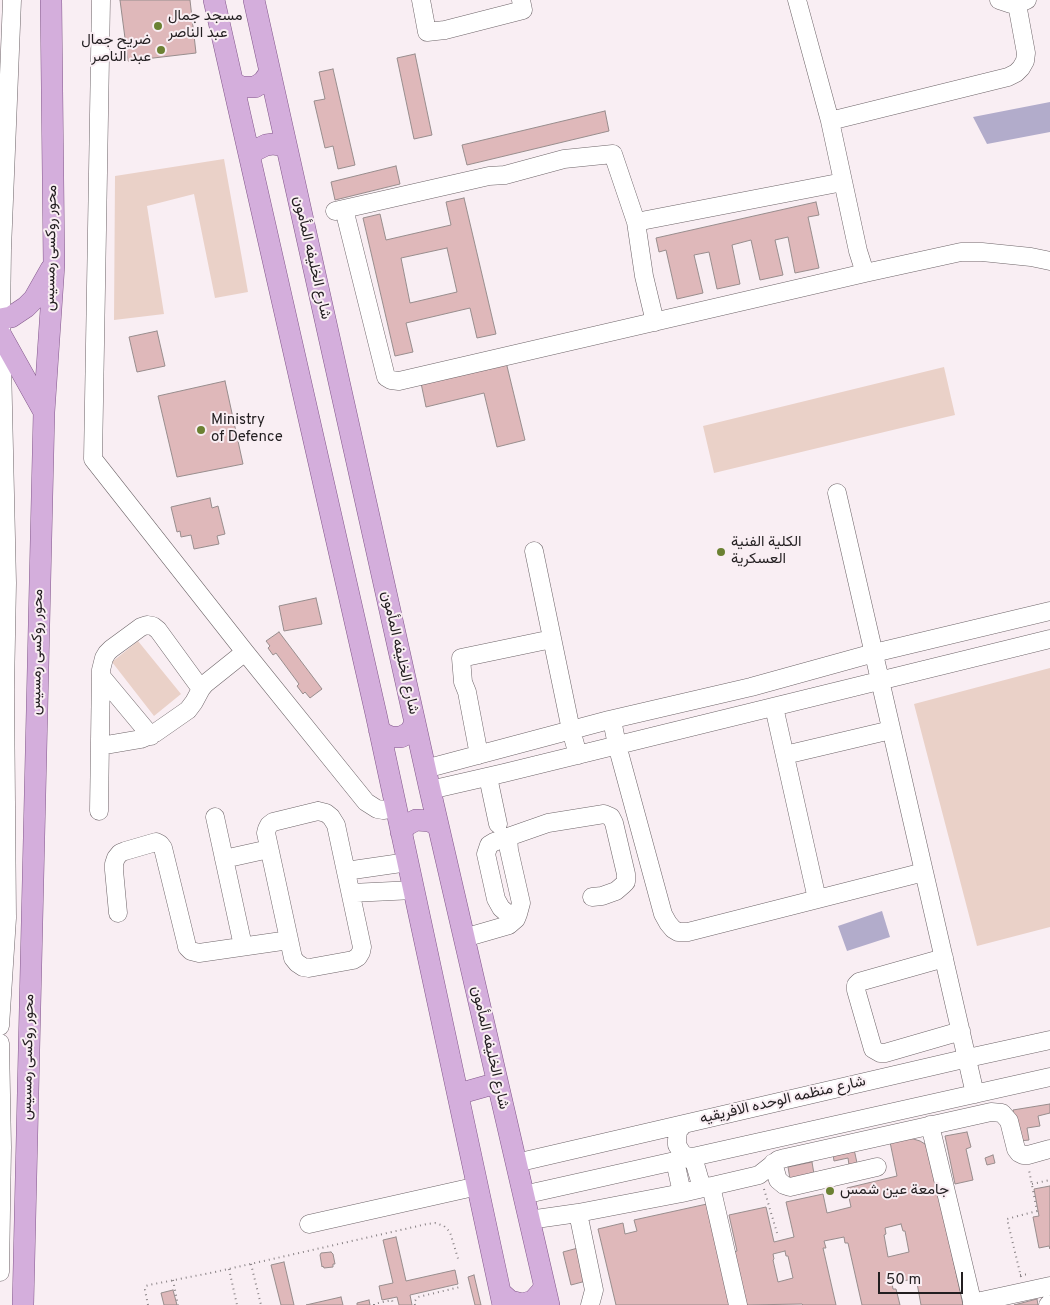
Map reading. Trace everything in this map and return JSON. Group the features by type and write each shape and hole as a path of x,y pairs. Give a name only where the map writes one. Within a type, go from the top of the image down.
{"main road":[{"name":"محور روكسى رمسيس","path":"23,1305 44,412 54,264 51,0"},
{"path":"214,0 379,729 502,1299 522,1304 534,1300 542,1292 546,1295"},
{"name":"شارع الخليفه المأمون","path":"254,0 425,769 546,1295"},
{"path":"233,82 241,87 254,87 262,82 268,75 269,70"},
{"path":"250,157 254,152 266,145 273,144 286,148"},
{"path":"44,412 1,330 11,317 34,299 54,264"},
{"path":"379,729 391,737 401,736 410,732 415,723"},
{"path":"401,832 407,825 416,820 430,821 438,826"},
{"path":"458,1094 497,1083"}],"street":[{"path":"0,1026 3,918 1,249 5,43 12,0"},
{"path":"100,0 93,459 366,802 377,809 396,808"},
{"path":"421,0 427,32 445,30 523,10 521,0"},
{"path":"797,0 830,121 858,251 865,273"},
{"path":"830,121 1008,77 1016,73 1025,61 1026,53 1022,2 1011,4 999,0"},
{"path":"655,322 644,276 636,222 613,154 564,160 505,175 489,176 340,210 386,376 390,380 399,381 961,252 982,252 1050,261"},
{"path":"636,222 843,182"},
{"path":"837,493 975,1094"},
{"path":"534,551 571,730 578,755"},
{"path":"425,769 571,730 751,687 874,653 1050,611"},
{"path":"1016,620 1022,646"},
{"path":"99,811 101,676 102,664 107,653 141,627 153,626 158,630 201,689"},
{"path":"479,754 467,692 463,682 461,658 552,639"},
{"path":"430,790 1050,639"},
{"path":"100,746 151,736 188,710 205,684 245,652"},
{"path":"101,676 151,736"},
{"path":"780,679 772,708 817,899"},
{"path":"751,687 758,695 759,704 772,708"},
{"path":"612,720 617,745 663,914 672,929 678,932 688,932 924,872"},
{"path":"784,755 891,730"},
{"path":"488,777 503,831"},
{"path":"318,811 326,812 331,817 336,825 362,946 358,957 353,960 309,968 297,963 293,958 269,849 267,829 273,822 318,811"},
{"path":"464,938 508,925 516,919 501,908 496,899 486,854 490,845 503,831 604,814 611,817 626,874 626,882 616,891 602,896 592,896"},
{"path":"216,817 243,946"},
{"path":"118,913 114,870 116,858 125,850 156,842 163,848 187,947 191,951 199,953 289,940"},
{"path":"224,858 269,849"},
{"path":"346,871 408,862"},
{"path":"351,893 414,890"},
{"path":"944,958 859,982 856,985 856,990 873,1049 880,1053 961,1031"},
{"name":"شارع منظمه الوحده الافريقيه","path":"516,1163 1050,1040"},
{"path":"0,1043 0,1272"},
{"path":"523,1195 1050,1078"},
{"path":"529,1220 578,1213 682,1193 759,1174 785,1158 991,1112 1002,1113 1010,1121 1016,1149 1019,1152 1028,1155 1050,1149"},
{"path":"684,1124 678,1131 677,1145 686,1156 694,1157"},
{"path":"930,1125 972,1304 1050,1286"},
{"path":"655,1130 663,1135 668,1143 668,1162 682,1193"},
{"path":"694,1157 706,1187 738,1305"},
{"path":"773,1164 778,1180 790,1187 877,1167"},
{"path":"309,1224 478,1186"},
{"path":"578,1213 594,1288 590,1305"}],"path":[{"path":"1024,1292 1007,1219 1037,1211 1029,1170"},
{"path":"759,1174 777,1232"},
{"path":"1032,1184 1050,1180"},
{"path":"148,1305 146,1286 435,1223 444,1226 450,1232 459,1262"},
{"path":"251,1264 261,1305"},
{"path":"228,1269 237,1305"},
{"path":"172,1280 178,1305"},
{"path":"415,1305 414,1302 418,1297 460,1287"},
{"path":"374,1305 392,1300 393,1305"}],"shaded area":[{"path":"1050,102 1050,132 987,144 973,117"},
{"path":"224,159 248,292 215,298 194,194 147,206 164,314 114,320 115,176"},
{"path":"944,367 955,415 714,473 703,426"},
{"path":"138,641 181,694 154,716 112,662"},
{"path":"1050,668 1050,927 977,946 914,704"},
{"path":"882,911 890,937 847,951 838,926"}],"building":[{"name":"مسجد جمال عبد الناصر","path":"120,0 190,0 196,53 128,61"},
{"path":"415,54 432,135 414,139 397,58"},
{"path":"333,69 355,165 338,169 333,146 325,148 314,101 325,99 319,72"},
{"path":"605,111 609,131 467,165 462,145"},
{"path":"396,166 400,184 335,200 331,182"},
{"path":"464,198 496,334 477,338 470,308 406,323 413,352 395,356 363,218 380,214 386,240 451,225 446,202","holes":["447,248 457,292 410,303 401,258"]},
{"path":"816,202 819,215 808,217 819,268 795,273 788,237 775,240 783,275 760,280 751,240 732,245 740,284 717,289 709,252 694,255 703,293 677,299 666,250 659,252 656,238"},
{"path":"157,331 165,366 137,372 129,337"},
{"path":"506,362 525,440 497,447 484,393 426,407 421,383"},
{"name":"Ministry of Defence","path":"225,381 243,464 177,477 158,396"},
{"path":"210,498 212,508 218,506 225,534 217,536 219,544 194,549 191,535 181,537 180,531 177,532 171,507"},
{"path":"316,598 322,624 284,631 279,606"},
{"path":"279,632 322,689 310,698 305,692 303,694 297,686 299,684 276,653 273,655 268,648 270,646 266,641"},
{"path":"1050,1104 1050,1113 1038,1116 1040,1126 1027,1128 1029,1140 1019,1141 1013,1110"},
{"path":"967,1132 971,1147 966,1149 973,1180 955,1184 945,1136"},
{"path":"910,1138 925,1144 930,1153 963,1305 921,1305 917,1283 920,1282 919,1278 892,1283 893,1289 896,1289 900,1305 862,1305 848,1243 845,1243 844,1237 824,1241 826,1248 823,1248 836,1305 745,1305 731,1253 737,1251 729,1215 766,1207 774,1242 794,1237 786,1202 823,1194 827,1213 851,1207 847,1188 897,1176 890,1142","holes":["901,1224 903,1231 905,1231 909,1252 888,1257 884,1235 886,1234 885,1228","785,1251 793,1278 778,1282 773,1254"]},
{"path":"854,1149 857,1163 849,1165 848,1158 834,1161 833,1154"},
{"path":"993,1155 995,1163 987,1165 985,1158"},
{"path":"812,1162 814,1174 790,1179 788,1167"},
{"path":"1050,1186 1050,1249 1049,1246 1039,1248 1033,1217 1039,1216 1034,1189"},
{"path":"707,1204 730,1305 616,1305 598,1229 623,1223 625,1234 637,1231 634,1220"},
{"path":"396,1237 406,1281 455,1270 458,1284 410,1295 412,1305 399,1305 397,1297 382,1300 379,1286 393,1283 383,1240"},
{"path":"578,1248 586,1281 571,1285 563,1252"},
{"path":"331,1252 335,1264 333,1264 333,1267 322,1267 321,1253"},
{"path":"284,1262 294,1305 281,1305 271,1265"},
{"path":"474,1275 481,1305 475,1305 468,1277"},
{"path":"173,1290 177,1305 164,1305 161,1293"},
{"path":"341,1297 343,1305 306,1305"},
{"path":"1037,1299 1038,1305 1014,1305"},
{"path":"369,1300 370,1305 357,1305 357,1303"}],"place":[{"name":"مسجد جمال عبد الناصر","path":"158,26"},
{"name":"ضريح جمال عبد الناصر","path":"161,50"},
{"name":"Ministry of Defence","path":"201,430"},
{"name":"الكلية الفنية العسكرية","path":"721,552"},
{"name":"جامعة عين شمس","path":"830,1191"}]}
